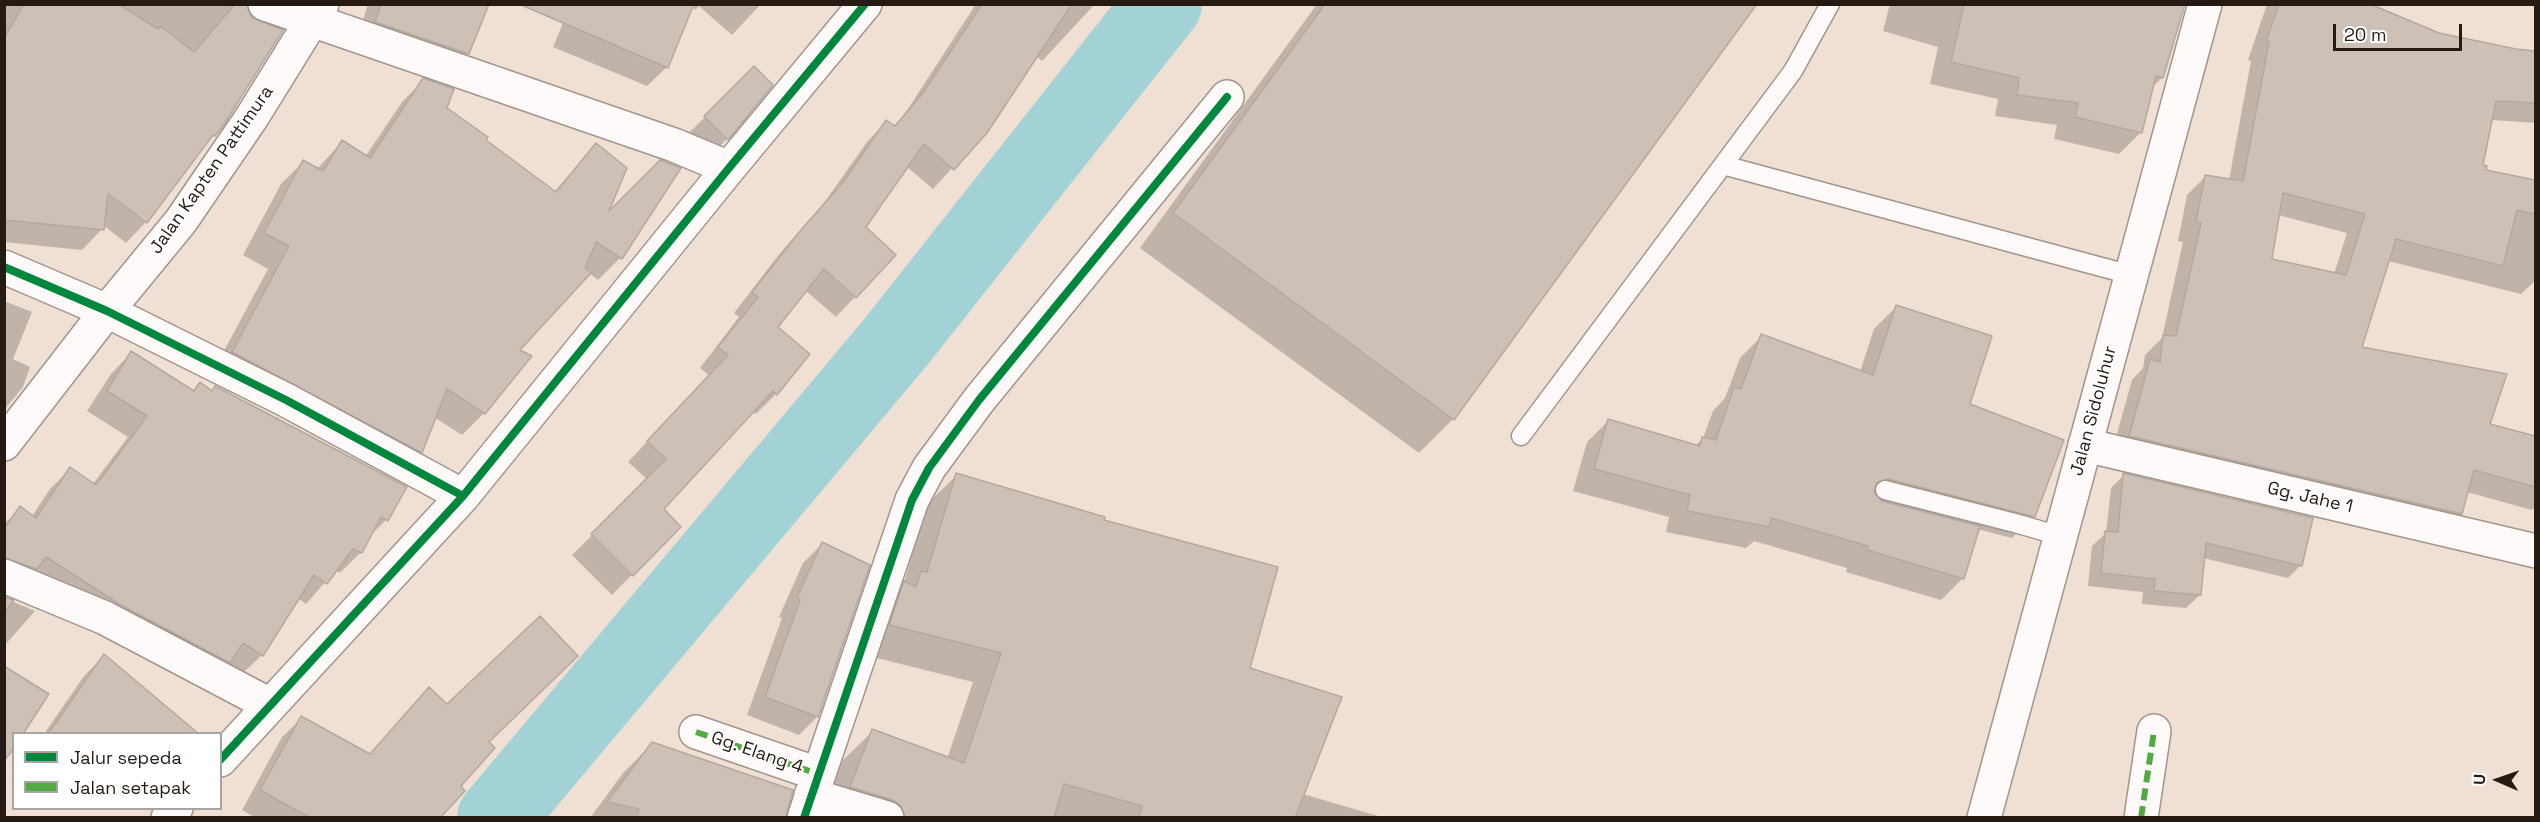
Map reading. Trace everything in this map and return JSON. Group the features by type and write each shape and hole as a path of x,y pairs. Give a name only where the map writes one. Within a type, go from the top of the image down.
{"street":[{"path":"265,4 316,12 674,145 729,168"},
{"path":"222,758 463,496 729,168 866,4"},
{"name":"Jalan Sidoluhur","path":"1984,818 2205,4"},
{"name":"Jalan Kapten Pattimura","path":"4,444 107,311 181,221 252,117 316,12"},
{"path":"811,796 912,500 929,468 979,400 1227,97"},
{"path":"4,267 107,311 286,400 463,496"},
{"name":"Gg. Jahe 1","path":"2085,445 2535,551"},
{"path":"4,576 105,618 270,705"},
{"path":"2141,818 2154,731"},
{"name":"Gg. Elang 4","path":"696,732 811,796 887,818"}],"lane":[{"path":"1521,436 1792,71 1830,4"},
{"path":"1723,165 2131,275"},
{"path":"1885,490 2060,536"}],"building":[{"path":"24,4 118,4 158,29 160,26 194,52 235,4 247,4 251,17 283,30 223,126 215,136 213,135 147,223 108,194 104,230 4,220 4,38"},
{"path":"381,4 489,4 469,54 375,22"},
{"path":"519,4 694,4 668,68"},
{"path":"982,4 1072,4 987,133 954,170 924,144 866,227 896,255 856,298 824,269 778,327 810,354 777,395 773,391 664,509 681,527 633,576 591,534 666,459 647,441 728,355 718,347 758,297 752,292 801,230 844,181 886,120 895,126 923,93"},
{"path":"1325,4 1757,4 1454,420 1173,213"},
{"path":"1964,4 2185,4 2163,78 2156,76 2142,133 2075,117 2078,103 2017,95 2019,78 1951,62"},
{"path":"2279,4 2370,4 2439,33 2535,51 2535,103 2496,101 2483,165 2487,166 2486,170 2535,180 2535,214 2517,210 2503,266 2396,239 2362,347 2507,374 2490,424 2535,436 2535,487 2474,470 2462,514 2129,436 2150,359 2160,362 2163,335 2176,336 2201,223 2196,222 2205,175 2243,181 2269,42 2266,41","holes":["2283,193 2365,214 2346,275 2272,259"]},
{"path":"754,66 773,85 728,140 704,116"},
{"path":"423,78 454,89 447,108 488,137 486,140 556,192 596,143 627,168 609,211 660,160 681,168 622,259 596,242 585,268 591,273 520,350 532,356 485,414 447,389 422,453 232,352 289,246 264,233 303,160 323,171 342,140 370,158"},
{"path":"1896,305 1992,336 1970,404 2064,440 2035,517 1888,479 1877,483 1874,492 1882,501 1980,526 1964,579 1867,550 1868,546 1771,518 1769,527 1687,511 1690,495 1594,469 1608,419 1700,446 1702,437 1716,440 1734,387 1741,389 1761,334 1873,375"},
{"path":"131,351 194,391 200,382 212,391 215,386 407,487 388,521 381,517 362,553 353,549 327,584 314,575 263,656 243,643 230,663 119,604 46,557 37,569 4,558 4,529 20,506 36,518 70,467 96,485 147,416 107,391"},
{"path":"956,473 1105,517 1104,520 1278,567 1250,668 1342,697 1295,818 1139,818 1142,806 1064,784 1054,818 905,818 901,806 893,800 850,787 872,729 964,763 1001,653 889,625 904,581 916,587 921,571 927,572"},
{"path":"2123,473 2313,518 2302,566 2206,543 2201,595 2154,591 2155,579 2101,573 2105,531 2118,532"},
{"path":"822,542 870,565 818,717 765,697 800,600 797,598"},
{"path":"4,597 14,600 4,613"},
{"path":"540,616 578,656 489,742 495,748 461,786 465,791 440,818 310,818 260,790 301,716 370,754 429,687 447,704"},
{"path":"104,654 197,732 49,732"},
{"path":"4,666 49,694 24,732 12,732 12,751 4,761"},
{"path":"652,742 793,790 786,818 637,818 639,809 607,802"}],"waterway":[{"path":"496,818 895,343 1163,4"}],"marked path":[{"path":"2141,818 2154,731"},
{"path":"696,732 818,774"}],"cycle path":[{"path":"222,758 463,496 865,4"},
{"path":"804,818 912,500 929,468 979,400 1227,97"},
{"path":"4,267 107,311 286,400 463,496"}]}
